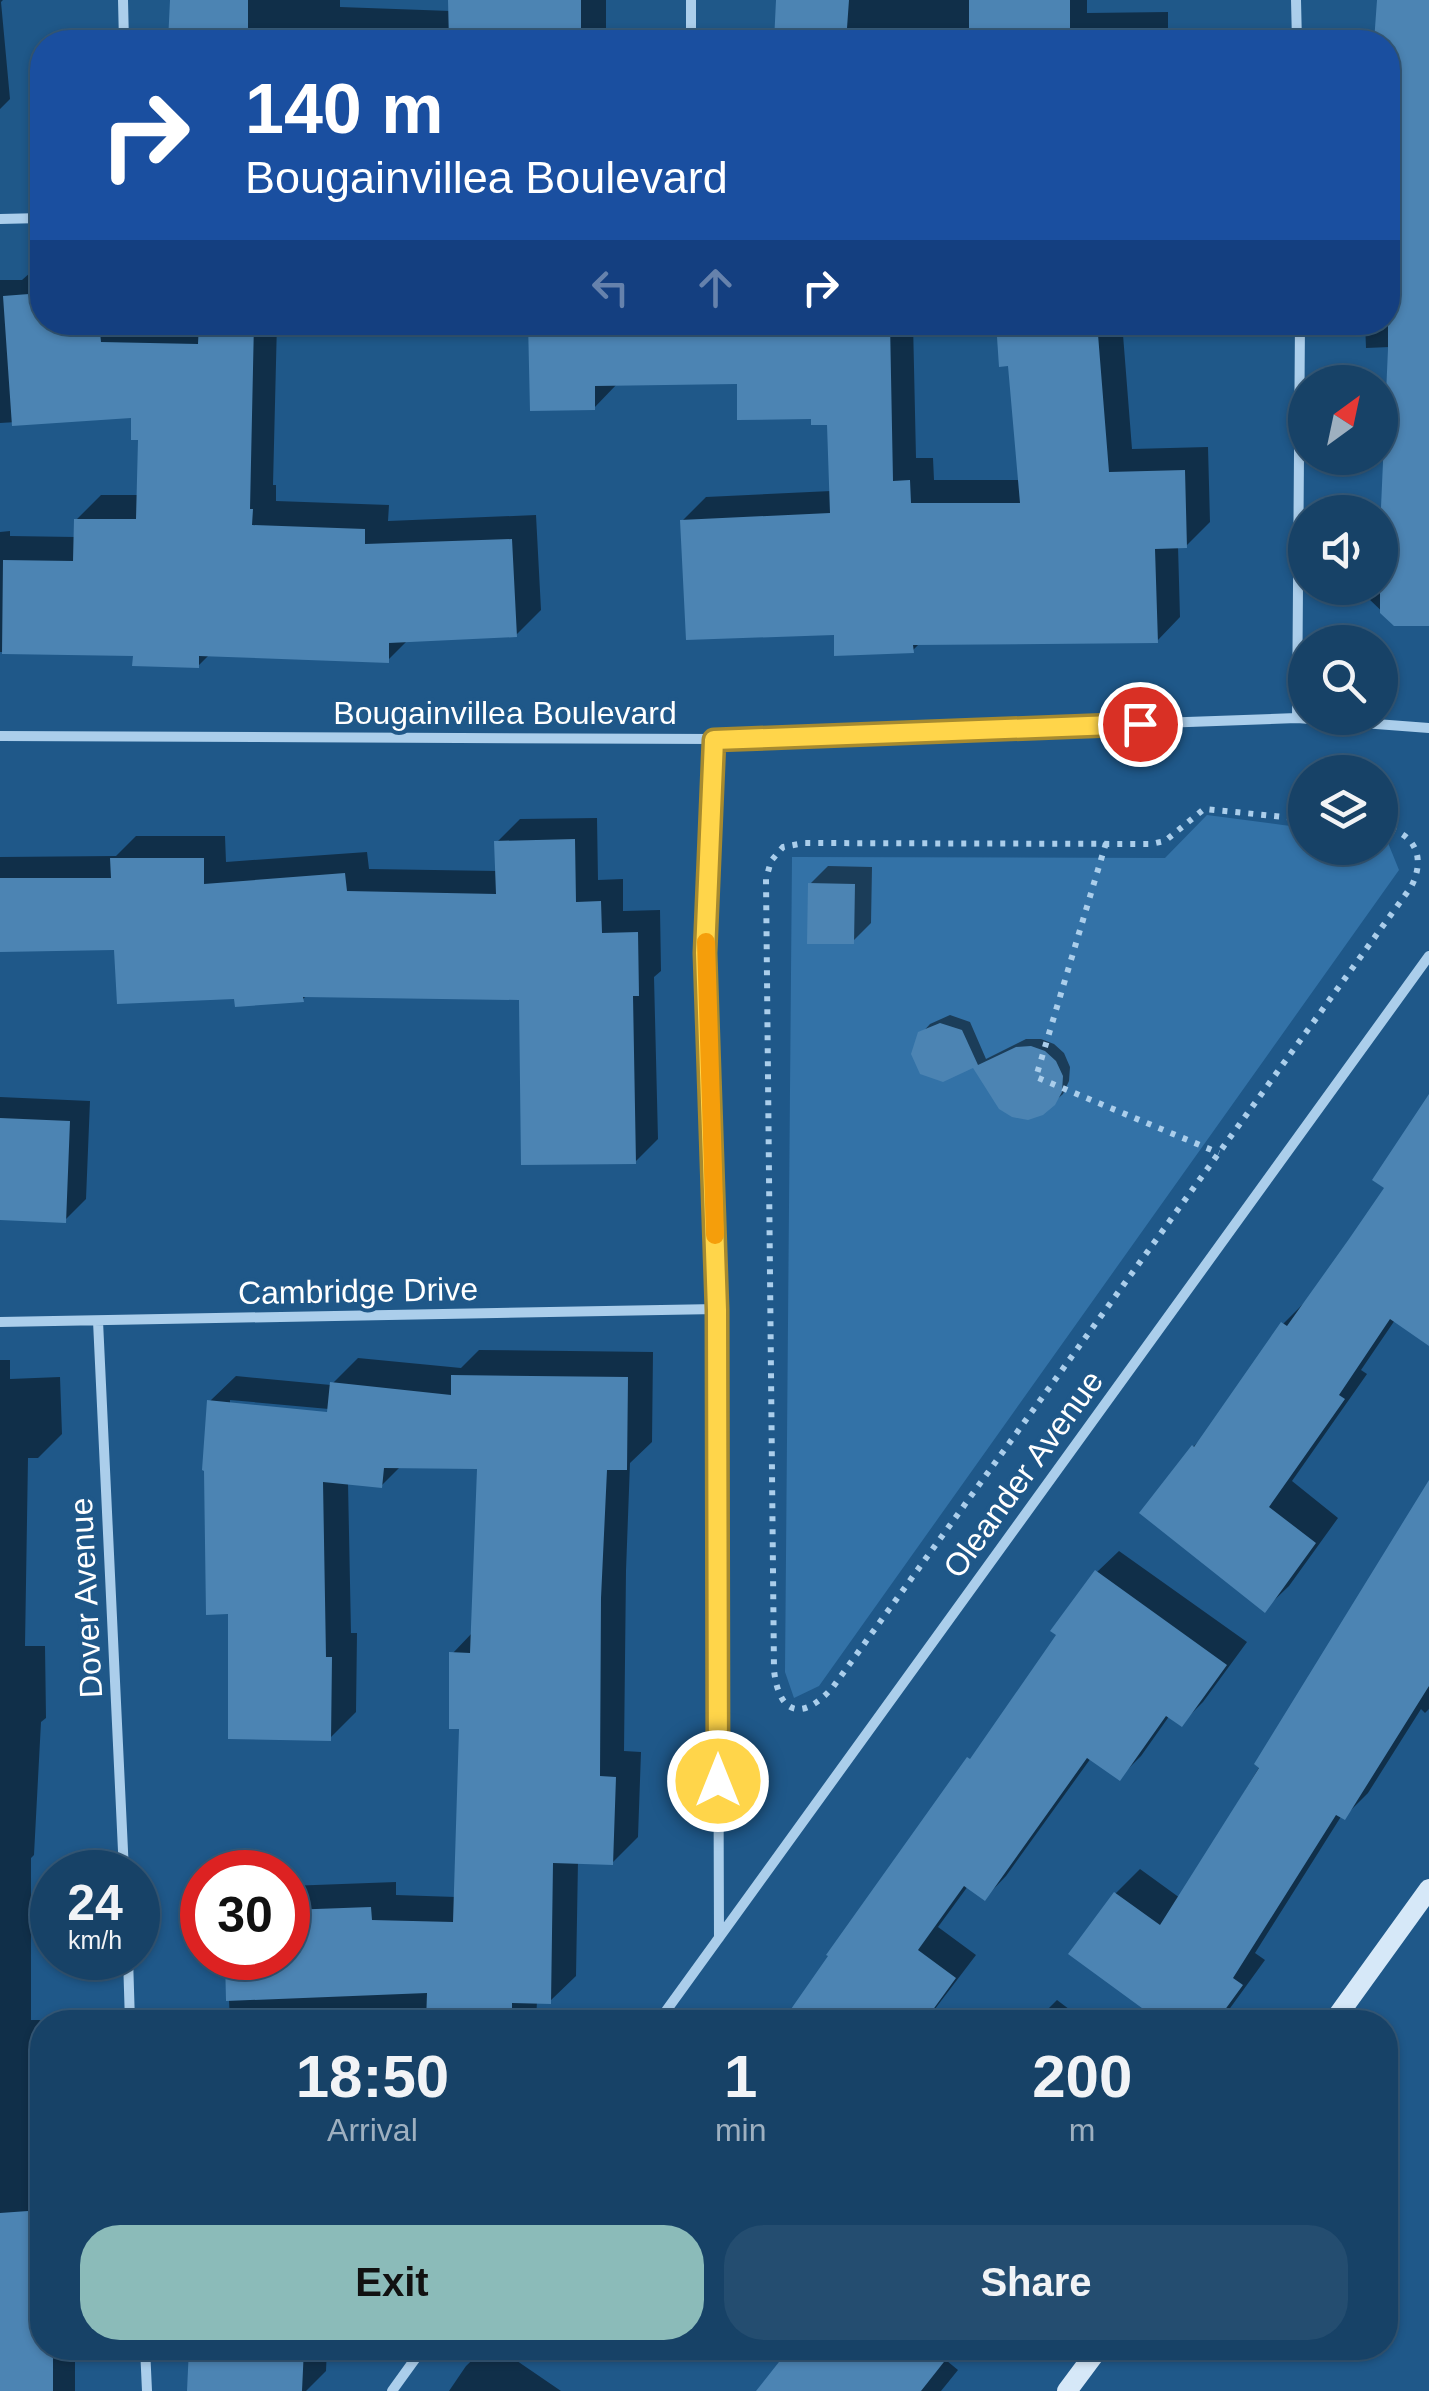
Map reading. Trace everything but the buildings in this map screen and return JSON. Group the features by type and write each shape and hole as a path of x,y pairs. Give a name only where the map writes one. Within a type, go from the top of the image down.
{"main road":[{"path":"1342,2010 1429,1888"},
{"path":"1067,2391 1090,2360"}],"street":[{"path":"123,0 124,30"},
{"path":"690,0 691,30"},
{"path":"1296,0 1297,30"},
{"path":"0,219 30,218"},
{"path":"1297,625 1300,335"},
{"name":"Bougainvillea Boulevard","path":"0,736 714,740 1288,718"},
{"name":"Bougainvillea Boulevard","path":"1398,726 1429,728"},
{"path":"714,740 705,953 717,1310 719,1938"},
{"name":"Oleander Avenue","path":"667,2010 1429,956"},
{"name":"Cambridge Drive","path":"0,1322 717,1310"},
{"name":"Dover Avenue","path":"98,1320 123,1850"},
{"path":"129,1980 130,2010"},
{"path":"146,2360 147,2391"},
{"path":"392,2391 414,2360"}],"path":[{"path":"1288,817 1204,808 1165,841 1150,844 804,843 782,846 772,861 766,899 774,1670 776,1690 788,1706 809,1709 833,1688 1411,887 1420,858 1412,844 1398,833"},
{"path":"1106,842 1036,1077 1219,1153"}],"shaded area":[{"path":"1207,815 1288,826 1288,865 1397,865 1399,870 819,1686 794,1698 785,1672 792,857 1165,858"}],"slow traffic":[{"path":"706,942 715,1235"}],"route":[{"path":"718,1781 717,1310 705,953 714,740 1140,724"}]}
